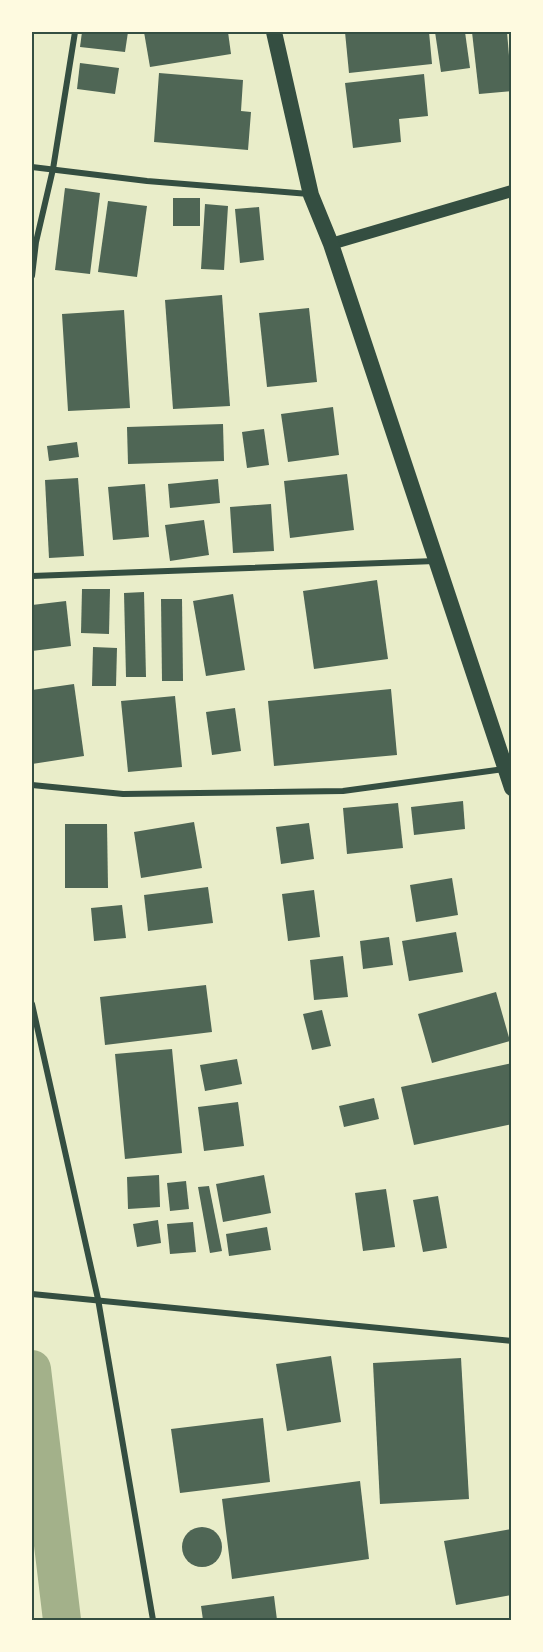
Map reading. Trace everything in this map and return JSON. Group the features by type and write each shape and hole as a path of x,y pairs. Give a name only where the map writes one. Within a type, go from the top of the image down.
{"highway":[{"path":"274,32 311,195 331,244 512,788"}],"main road":[{"path":"331,244 512,191"}],"street":[{"path":"32,276 36,242 53,169 75,32"},
{"path":"32,167 147,181 311,195"},
{"path":"32,576 435,561"},
{"path":"32,785 123,794 343,791 505,768"},
{"path":"32,1004 98,1299 153,1620"},
{"path":"32,1294 512,1341"}],"building":[{"path":"82,32 128,32 125,52 80,47"},
{"path":"144,32 228,32 231,54 150,67"},
{"path":"345,32 429,32 432,64 349,73"},
{"path":"435,32 465,32 470,68 441,72"},
{"path":"472,32 507,32 512,91 479,94"},
{"path":"80,63 119,68 115,94 77,89"},
{"path":"159,73 243,80 241,111 251,112 248,150 154,142"},
{"path":"424,74 428,116 399,119 401,142 353,148 345,83"},
{"path":"65,188 100,193 90,274 55,270"},
{"path":"173,198 200,198 200,226 173,226"},
{"path":"108,201 147,206 137,277 98,272"},
{"path":"205,204 228,206 224,270 201,269"},
{"path":"259,207 264,260 240,263 235,209"},
{"path":"222,295 230,406 173,409 165,300"},
{"path":"309,308 317,382 267,387 259,313"},
{"path":"124,310 130,408 68,411 62,314"},
{"path":"333,407 339,455 288,462 281,414"},
{"path":"223,424 224,461 128,464 127,427"},
{"path":"264,429 269,465 247,468 242,432"},
{"path":"77,442 79,457 49,461 47,446"},
{"path":"347,474 354,530 290,538 284,481"},
{"path":"78,478 84,556 49,558 45,480"},
{"path":"218,479 220,503 170,508 168,484"},
{"path":"145,484 149,537 113,540 108,487"},
{"path":"271,504 274,551 233,553 230,507"},
{"path":"204,520 209,555 170,561 165,525"},
{"path":"377,580 388,659 314,669 303,591"},
{"path":"82,589 110,589 109,634 81,633"},
{"path":"144,592 146,677 126,677 124,593"},
{"path":"233,594 245,670 206,676 193,601"},
{"path":"161,599 182,599 183,681 162,681"},
{"path":"66,601 71,646 32,651 32,605"},
{"path":"93,647 117,648 116,686 92,686"},
{"path":"74,684 84,756 32,764 32,690"},
{"path":"391,689 397,755 274,766 268,701"},
{"path":"175,696 182,767 128,772 121,701"},
{"path":"235,708 241,751 212,755 206,712"},
{"path":"463,801 465,829 414,835 411,807"},
{"path":"398,803 403,848 347,854 343,808"},
{"path":"194,822 202,868 141,878 134,832"},
{"path":"309,823 314,859 281,864 276,827"},
{"path":"65,824 107,824 108,888 65,888"},
{"path":"452,878 458,915 416,922 410,885"},
{"path":"208,887 213,923 148,931 144,895"},
{"path":"314,890 320,937 288,941 282,894"},
{"path":"122,905 126,938 94,941 91,908"},
{"path":"456,932 463,972 409,981 402,941"},
{"path":"389,937 393,965 363,969 360,941"},
{"path":"343,956 348,997 314,1000 310,960"},
{"path":"206,985 212,1032 105,1045 100,997"},
{"path":"496,992 510,1041 432,1063 418,1014"},
{"path":"322,1010 331,1046 312,1050 303,1014"},
{"path":"172,1049 182,1153 125,1159 115,1054"},
{"path":"237,1059 242,1084 205,1091 200,1065"},
{"path":"512,1063 512,1124 414,1145 401,1087"},
{"path":"374,1098 379,1119 344,1127 339,1106"},
{"path":"238,1102 244,1146 204,1151 198,1107"},
{"path":"159,1175 160,1207 128,1209 127,1177"},
{"path":"264,1175 271,1213 223,1222 216,1184"},
{"path":"186,1181 189,1209 170,1211 167,1183"},
{"path":"209,1186 222,1251 210,1253 198,1187"},
{"path":"386,1189 395,1247 363,1251 355,1193"},
{"path":"438,1196 447,1248 423,1252 413,1200"},
{"path":"158,1220 161,1243 137,1247 133,1224"},
{"path":"193,1222 196,1252 170,1254 167,1224"},
{"path":"267,1227 271,1250 229,1256 226,1234"},
{"path":"331,1356 341,1422 287,1431 276,1364"},
{"path":"461,1358 469,1499 380,1504 373,1363"},
{"path":"263,1418 270,1482 180,1493 171,1429"},
{"path":"360,1481 369,1559 232,1579 222,1499"},
{"path":"202,1527 216,1533 222,1547 216,1561 202,1567 188,1561 182,1547 188,1533"},
{"path":"512,1529 512,1595 456,1605 444,1541"},
{"path":"274,1596 277,1620 203,1620 201,1606"}],"waterway":[{"path":"32,1369 62,1620"}]}
